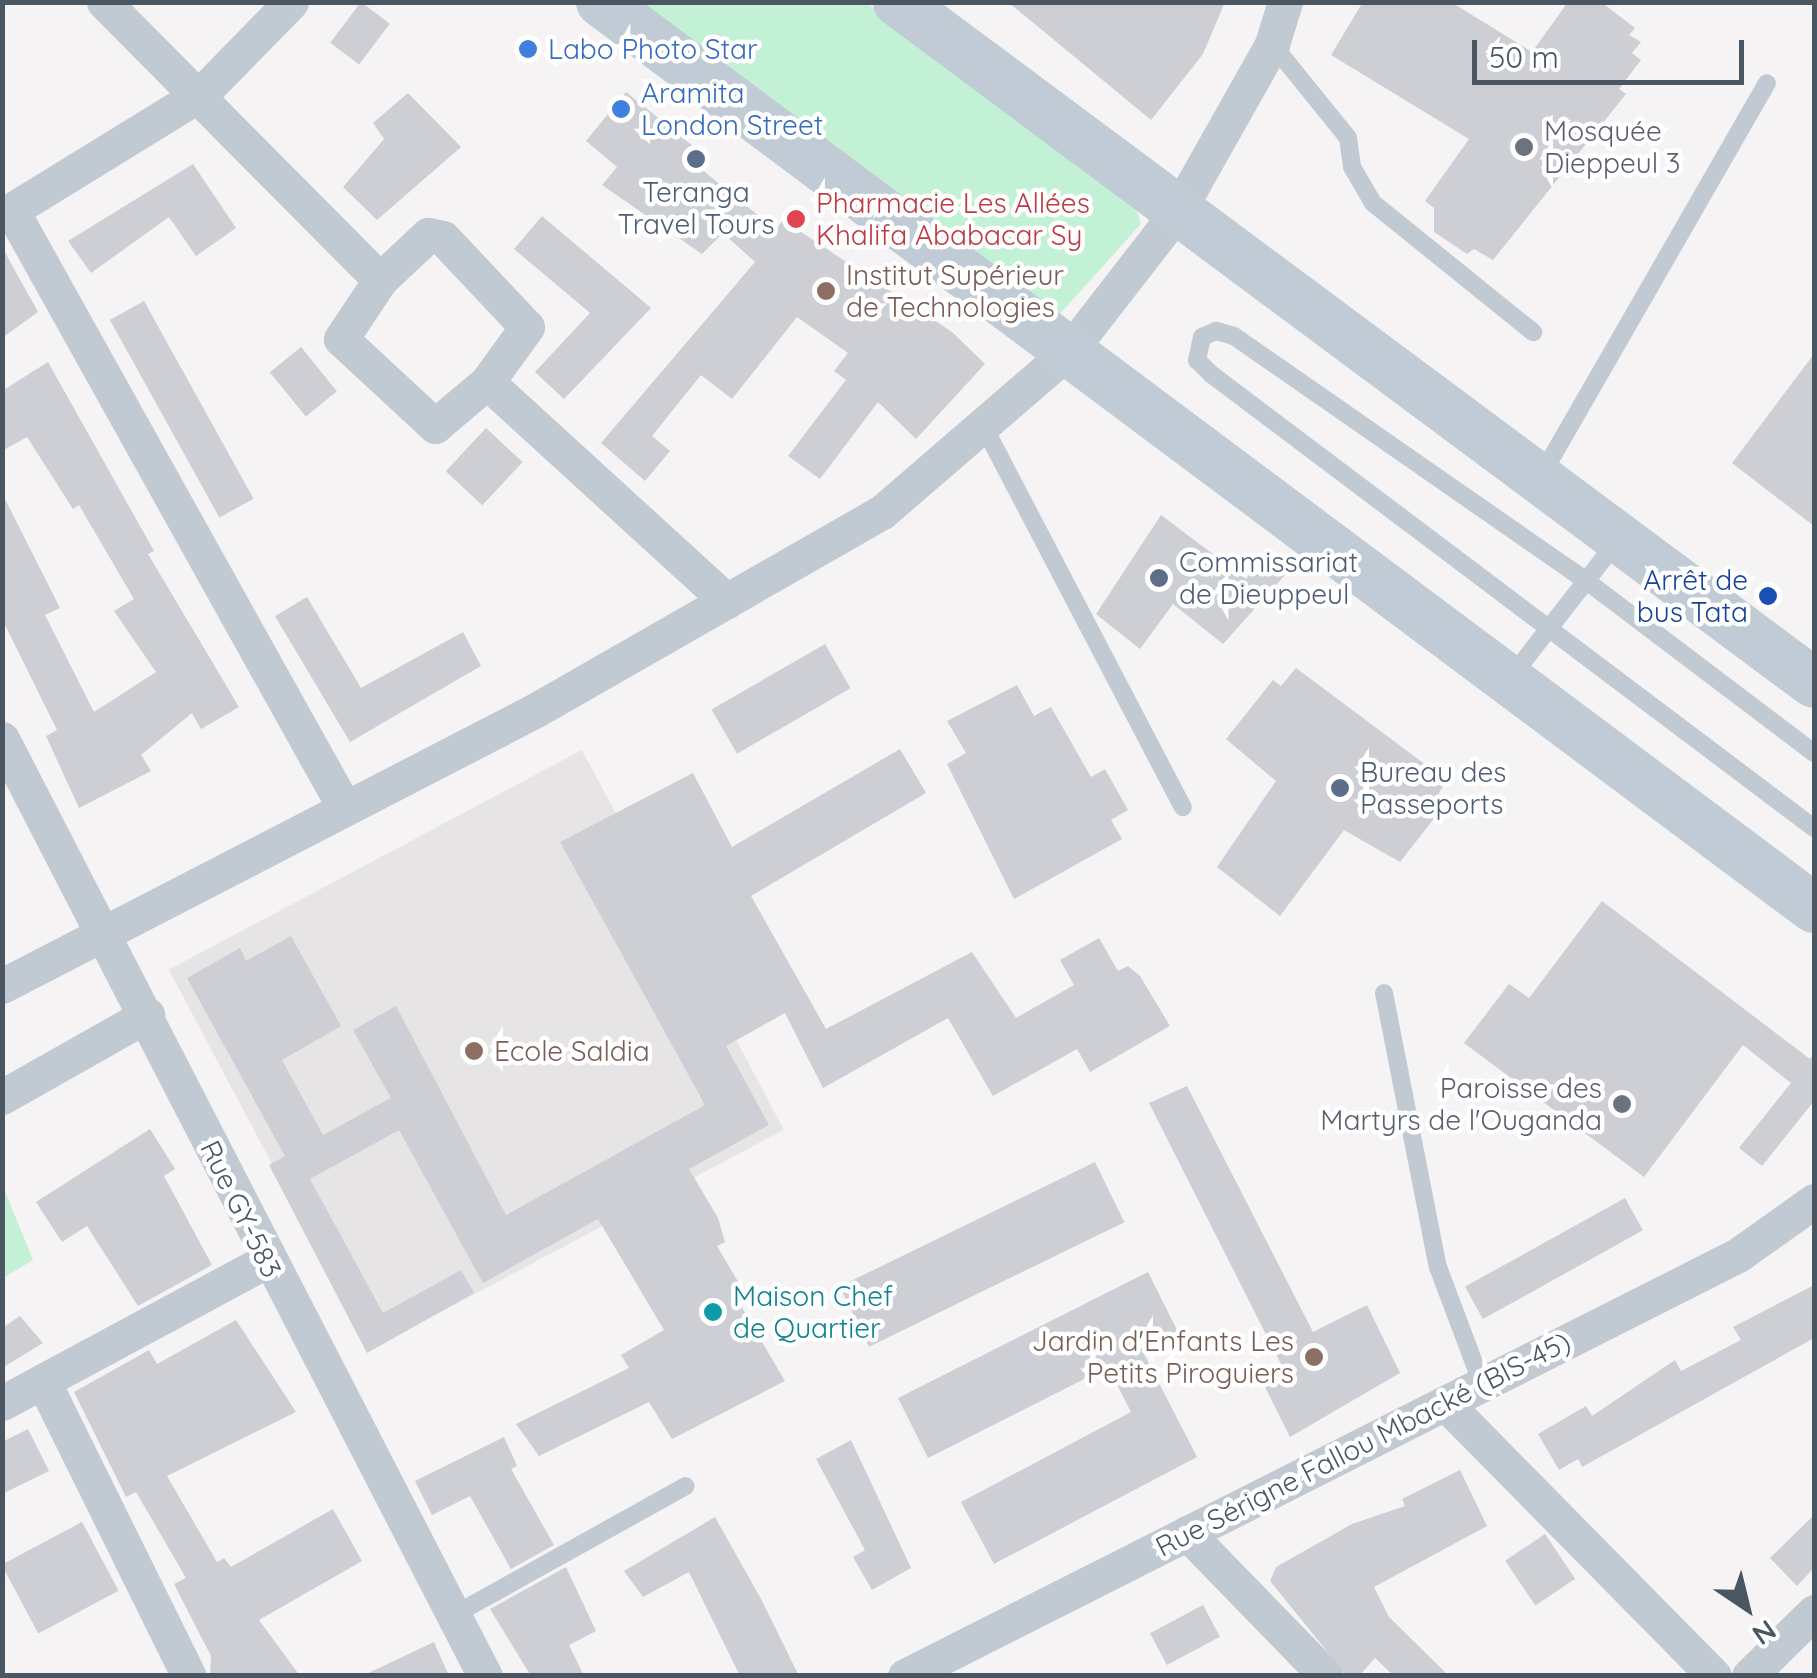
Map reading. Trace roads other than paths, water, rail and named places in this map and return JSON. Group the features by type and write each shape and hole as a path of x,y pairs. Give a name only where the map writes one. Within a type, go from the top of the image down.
{"street":[{"path":"104,2 202,93 380,280"},
{"path":"291,2 202,93 7,214 343,805"},
{"path":"602,2 1814,908"},
{"path":"898,2 1814,683"},
{"path":"2,986 102,929 536,710 882,512 1070,350 1178,211 1272,44 1285,2"},
{"path":"428,235 443,238 526,318 524,335 487,382 435,426 342,345 380,280 428,235"},
{"path":"487,382 727,600"},
{"name":"Rue GY-583","path":"2,739 146,1015 266,1262 486,1676"},
{"path":"2,1097 146,1015"},
{"name":"Rue Sérigne Fallou Mbacké (BIS-45)","path":"905,1676 1738,1255 1814,1200"},
{"path":"2,1403 266,1262"},
{"path":"44,1381 189,1676"},
{"path":"1445,1403 1714,1676"},
{"path":"1186,1533 1326,1676"},
{"path":"1749,1676 1814,1612"}],"lane":[{"path":"1272,44 1348,138 1352,167 1373,204 1533,332"},
{"path":"1541,477 1767,83"},
{"path":"1814,753 1585,580 1234,336 1216,330 1202,337 1197,360 1211,374 1814,828"},
{"path":"984,427 1183,807"},
{"path":"1509,681 1547,625 1621,536"},
{"path":"1384,993 1438,1267 1482,1384"},
{"path":"454,1615 686,1486"}],"place":[{"name":"Labo Photo Star","path":"528,49"},
{"name":"Aramita London Street","path":"621,109"},
{"name":"Mosquée Dieppeul 3","path":"1524,147"},
{"name":"Teranga Travel Tours","path":"696,159"},
{"name":"Pharmacie Les Allées Khalifa Ababacar Sy","path":"796,219"},
{"name":"Institut Supérieur de Technologies","path":"826,291"},
{"name":"Commissariat de Dieuppeul","path":"1159,578"},
{"name":"Arrêt de bus Tata","path":"1768,596"},
{"name":"Bureau des Passeports","path":"1340,788"},
{"name":"Ecole Saldia","path":"474,1051"},
{"name":"Paroisse des Martyrs de l'Ouganda","path":"1622,1104"},
{"name":"Maison Chef de Quartier","path":"713,1312"},
{"name":"Jardin d'Enfants Les Petits Piroguiers","path":"1314,1357"}]}
